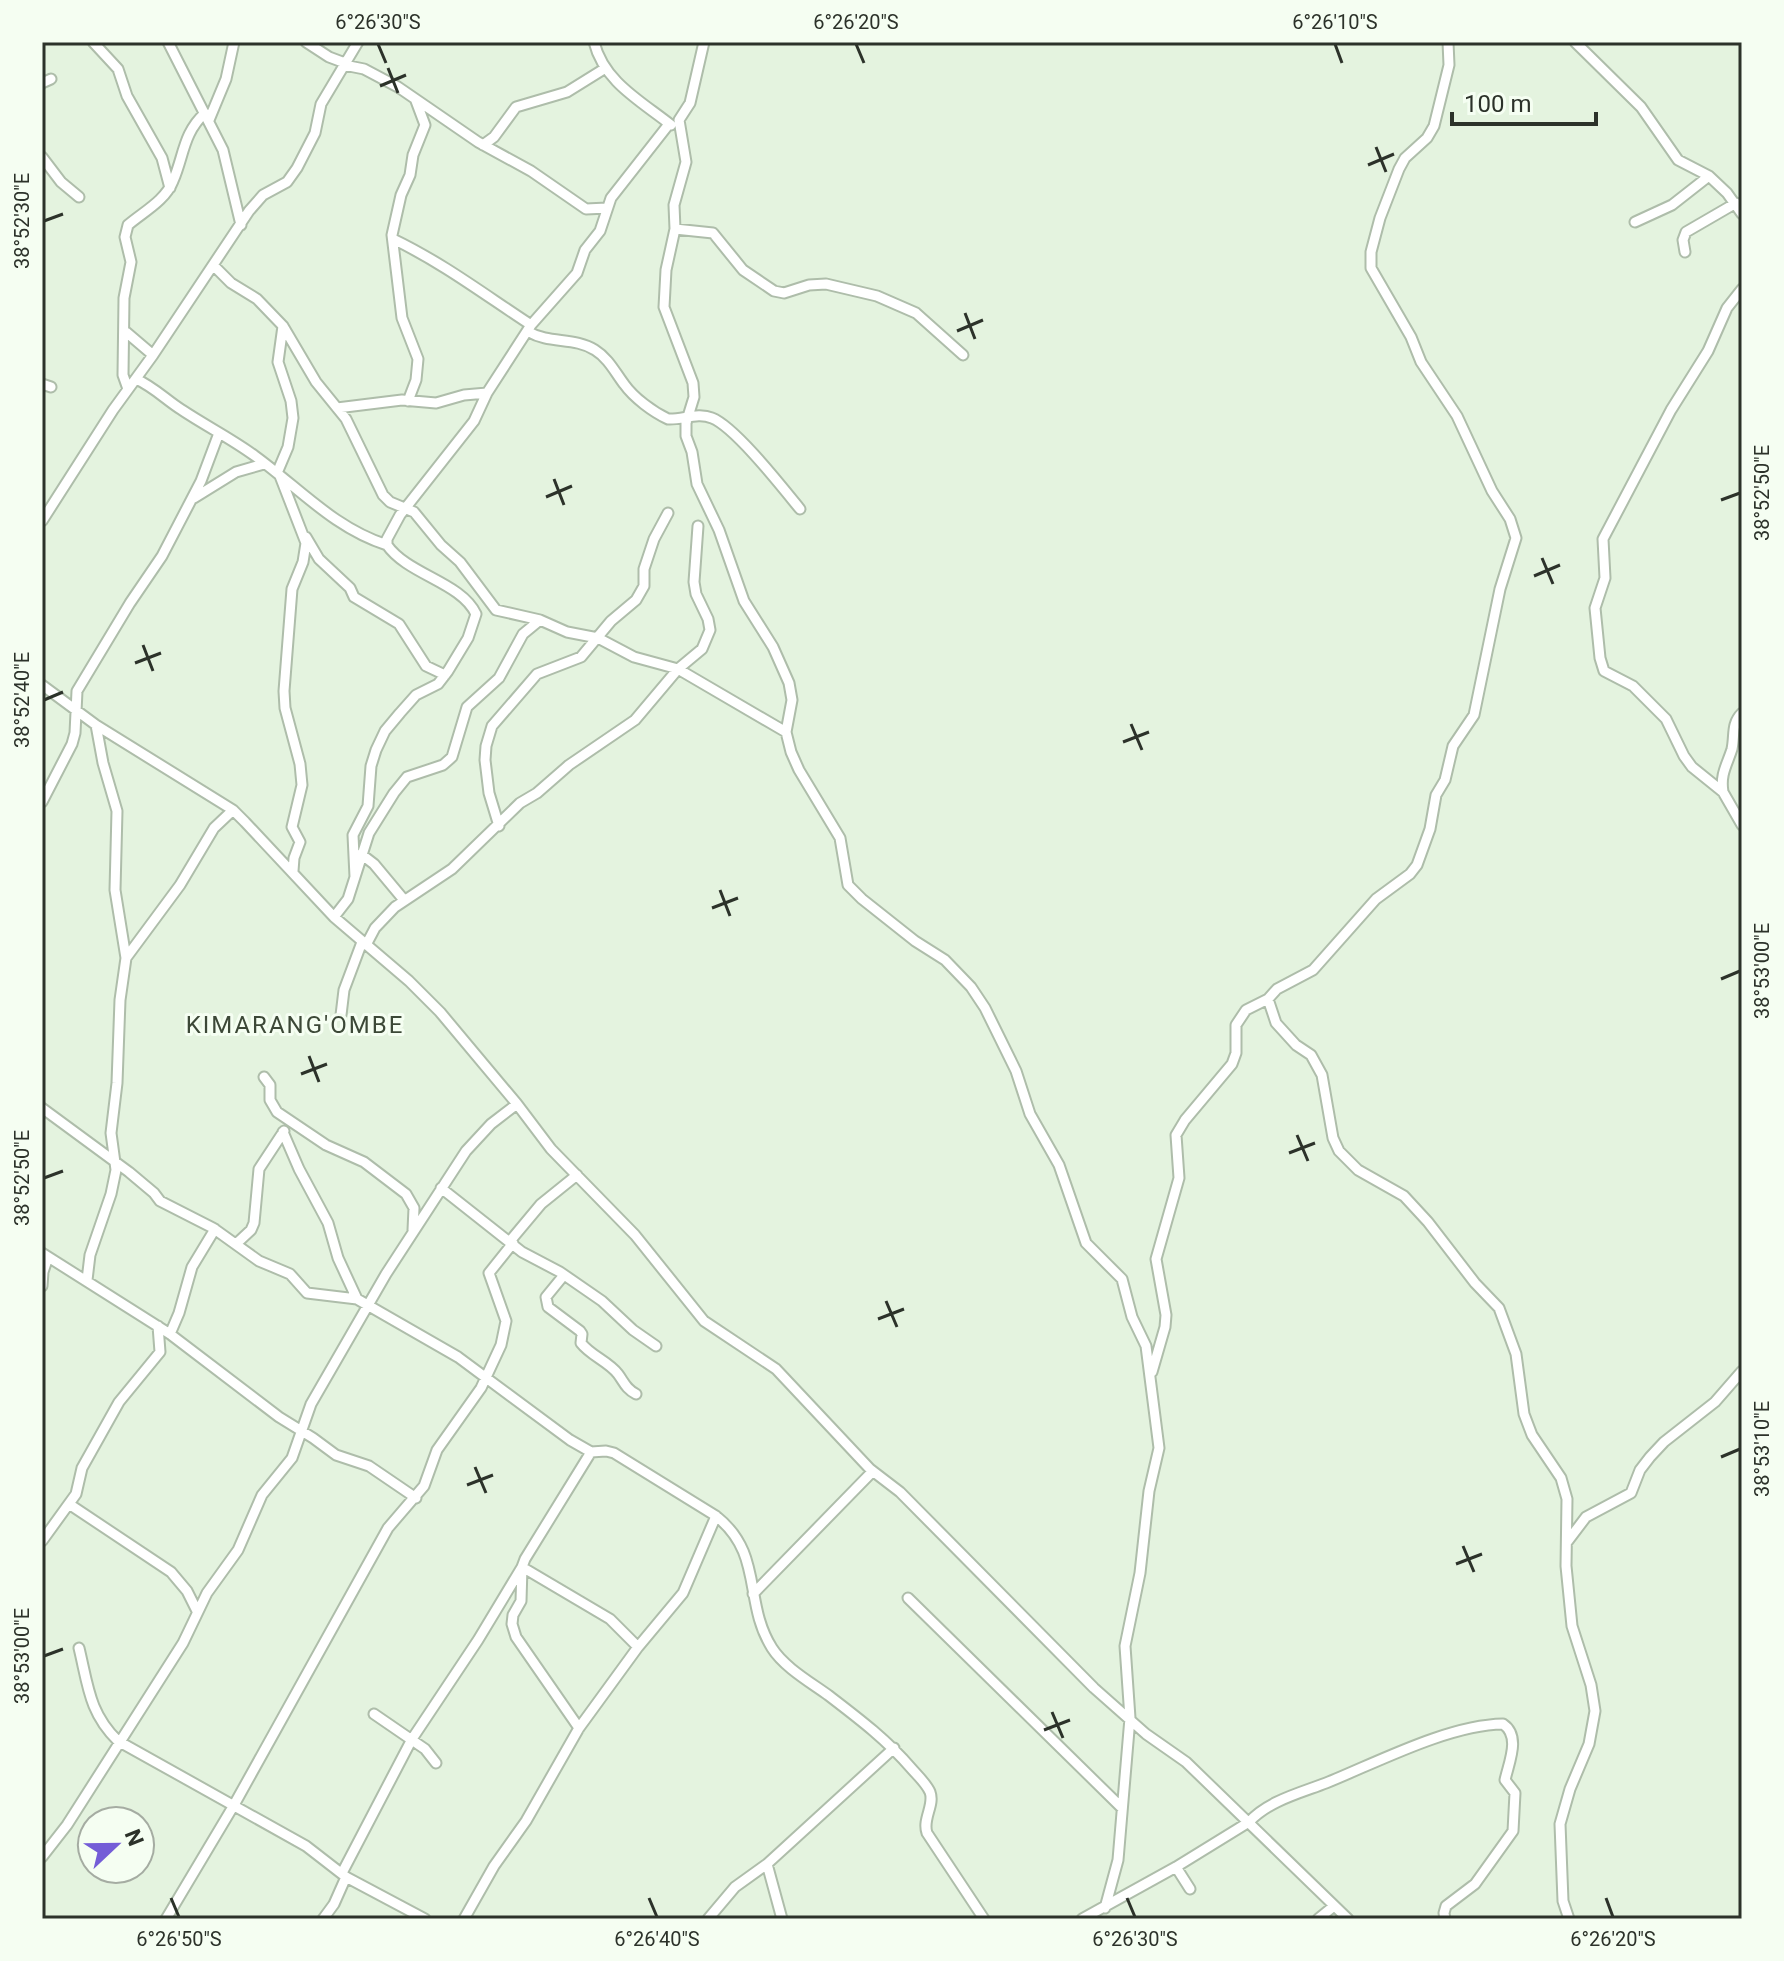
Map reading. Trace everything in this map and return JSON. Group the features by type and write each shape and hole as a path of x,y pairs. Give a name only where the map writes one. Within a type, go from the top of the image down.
{"street":[{"path":"93,42 118,69 127,96 162,158 170,188"},
{"path":"168,42 223,150 241,225"},
{"path":"128,389 123,375 126,332 124,298 131,262 125,231 170,188 187,134 207,116 226,79 234,42"},
{"path":"306,42 344,64 377,75 586,209 607,208"},
{"path":"42,521 256,202 287,182 297,168 315,133 321,104 358,42"},
{"path":"594,42 604,69 620,86 681,133"},
{"path":"704,42 690,103 679,120 686,162 674,205 675,229 666,270 664,307 693,383 694,397 686,436 697,484 719,530 744,601 773,647 789,683 792,700 786,732 799,770 840,838 848,885 915,941 945,960 971,987 985,1008 1016,1071 1030,1114 1059,1165 1086,1243 1117,1273 1146,1346 1159,1448 1149,1491 1140,1573 1125,1646 1130,1718 1118,1860 1105,1908"},
{"path":"1150,1379 1165,1327 1166,1315 1156,1259 1179,1178 1176,1135 1232,1064 1236,1053 1236,1025 1250,1006 1268,999 1277,989 1313,970 1376,899 1410,874 1417,865 1453,746 1474,715 1500,589 1516,538 1510,519 1492,491 1463,426 1421,362 1411,337 1371,268 1376,234 1399,169 1434,126 1449,65 1448,42"},
{"path":"1575,42 1641,107 1678,160 1709,176 1736,203 1742,214"},
{"path":"483,145 494,137 516,107 567,92 604,69"},
{"path":"408,401 416,380 418,359 402,318 393,227 409,179 413,155 425,125 416,101"},
{"path":"387,545 387,539 405,508 474,421 487,393 530,328 577,273 585,250 600,231 611,198 669,124"},
{"path":"42,157 61,182 79,197"},
{"path":"1635,222 1672,205 1709,176"},
{"path":"1685,252 1683,240 1686,232 1736,203"},
{"path":"675,229 713,233 743,270 774,291 784,293 809,285 826,284 897,303 916,313 963,355"},
{"path":"393,239 484,290 538,337 568,341 602,355 626,387 668,419 714,418 742,441 800,509"},
{"path":"213,265 231,283 257,299 283,326 316,382 346,419 383,495 390,502 414,512 441,545 460,562 492,607 500,612 540,620 567,632 598,638 634,657 678,669 786,732"},
{"path":"1742,289 1727,308 1708,351 1671,410 1603,539 1605,578 1595,608 1604,671 1633,686 1654,705 1670,726 1692,767 1723,792 1742,825"},
{"path":"283,326 278,362 293,409 291,437 278,475 305,535 319,559 350,588 354,597 399,624 426,666 445,675"},
{"path":"126,332 153,355"},
{"path":"136,379 264,464 324,513 367,538 387,545 406,565 455,593 472,606 476,614 468,638 445,675 438,684 416,695 385,731 376,750 371,766 368,806 353,835 355,877"},
{"path":"337,408 408,401 436,403 464,395 487,393"},
{"path":"42,802 72,744 77,691 162,556 191,500 219,433"},
{"path":"191,500 236,472 264,464"},
{"path":"499,826 489,793 485,760 492,726 541,671 574,661 641,593 644,569 654,539 668,513"},
{"path":"341,1015 344,990 364,944 375,928 404,900 452,869 520,803 635,720 678,669 702,649 710,630 694,582 698,526"},
{"path":"293,871 300,842 292,827 301,777 284,691 292,589 306,552 305,535"},
{"path":"334,917 348,899 361,854 375,822 403,781 414,773 443,765 452,757 467,707 499,678 523,634 540,620"},
{"path":"42,685 96,725 233,810 334,917 440,1012 551,1149 646,1247 667,1278 704,1321 776,1369 872,1472 900,1492 1094,1688 1146,1734 1186,1762 1348,1919"},
{"path":"1723,792 1722,773 1733,745 1734,724 1742,713"},
{"path":"87,1280 90,1255 116,1170 111,1133 126,958 115,890 117,811 96,725"},
{"path":"126,958 180,885 214,828 233,810"},
{"path":"361,854 374,864 404,900"},
{"path":"1268,999 1276,1023 1296,1045 1311,1055 1322,1075 1333,1138 1339,1151 1358,1170 1404,1196 1499,1308 1516,1354 1524,1414 1532,1435 1561,1478 1567,1499 1566,1566 1572,1626 1591,1685 1595,1711 1589,1744 1570,1789 1560,1824 1563,1901 1569,1919"},
{"path":"264,1077 270,1085 271,1105 288,1120 326,1145 364,1162 406,1194 414,1208 413,1234"},
{"path":"42,1855 67,1825 183,1643 207,1593 238,1550 262,1495 292,1458 311,1404 367,1306 441,1188 479,1136 517,1104"},
{"path":"42,1108 154,1193 160,1201 215,1229 259,1261 290,1274 307,1293 357,1299 458,1357 556,1430 591,1452 614,1453 730,1527 743,1546 763,1628 777,1654 877,1732 929,1790 931,1798 924,1825 927,1833 984,1919"},
{"path":"236,1244 254,1223 259,1169 288,1120"},
{"path":"283,1132 328,1223 338,1258 357,1299"},
{"path":"166,1919 234,1805 388,1528 424,1486 437,1450 475,1399 486,1378 501,1345 506,1321 489,1273 541,1204 577,1175"},
{"path":"441,1188 522,1252 602,1301 633,1330 656,1346"},
{"path":"170,1334 192,1267 215,1229"},
{"path":"42,1286 45,1255 170,1334 341,1458 369,1466 416,1498"},
{"path":"564,1275 546,1297 548,1307 580,1331 581,1343 586,1349 612,1368 627,1388 636,1394"},
{"path":"42,1541 79,1489 82,1468 119,1402 160,1352 158,1326"},
{"path":"1567,1542 1586,1517 1631,1493 1640,1470 1650,1457 1664,1442 1715,1402 1742,1371"},
{"path":"323,1919 334,1904 344,1875 412,1739 478,1640 591,1452"},
{"path":"753,1594 872,1472"},
{"path":"69,1504 171,1572 187,1591 197,1611"},
{"path":"464,1919 494,1866 526,1821 579,1728 638,1647 683,1593 716,1516"},
{"path":"522,1567 610,1619 638,1647"},
{"path":"522,1567 521,1601 512,1624 516,1637 579,1728"},
{"path":"908,1598 1122,1808"},
{"path":"79,1648 97,1715 118,1741 306,1846 344,1875 425,1919"},
{"path":"374,1714 425,1749 436,1763"},
{"path":"1083,1918 1176,1867 1289,1797 1418,1746 1479,1726 1503,1724 1512,1734 1513,1748 1505,1780 1515,1793 1513,1831 1475,1884 1446,1906 1445,1919"},
{"path":"708,1919 735,1887 767,1864 894,1748"},
{"path":"767,1864 782,1919"},
{"path":"1176,1867 1190,1889"},
{"path":"1318,1919 1334,1906"}],"district":[{"name":"KIMARANG'OMBE","path":"295,1025"}]}
